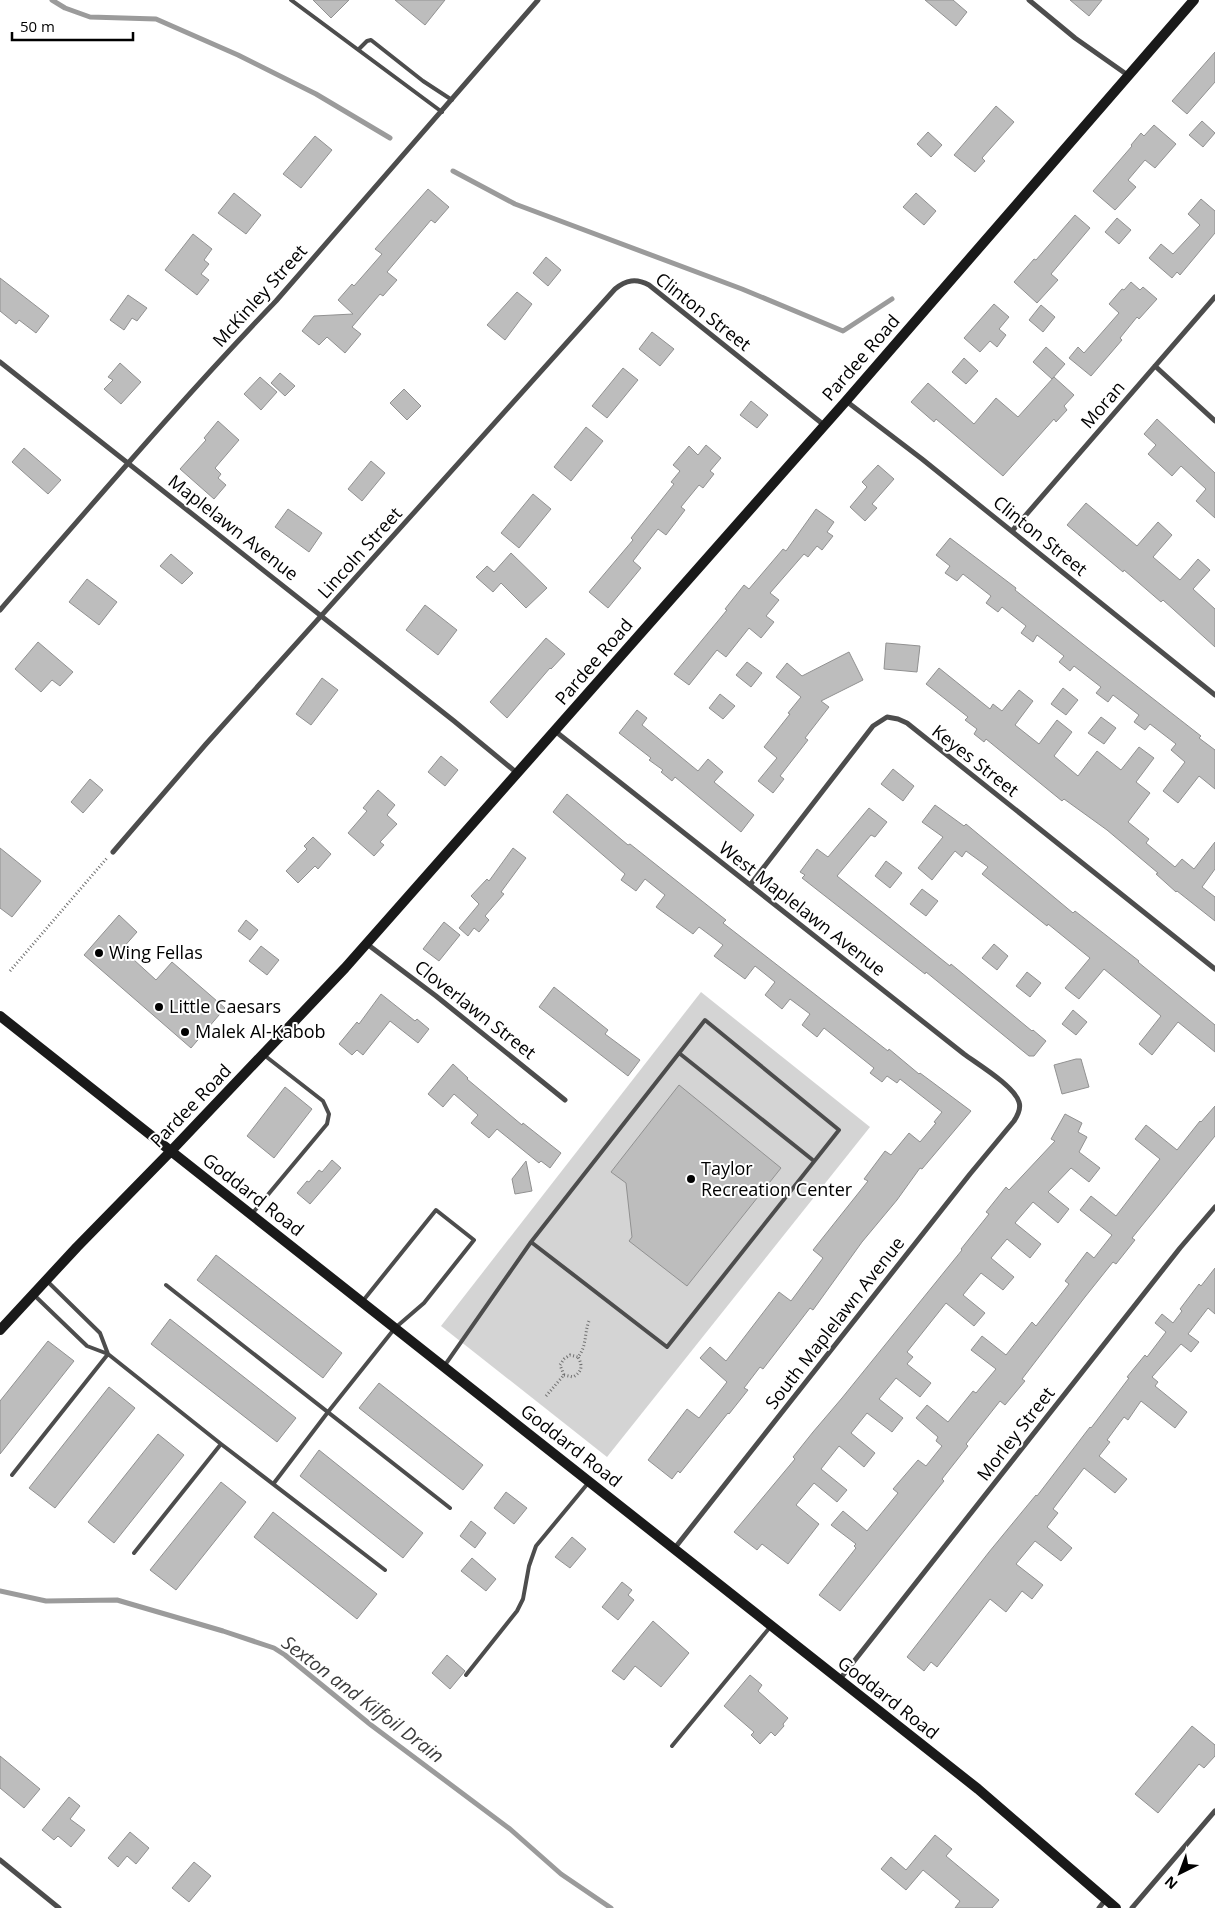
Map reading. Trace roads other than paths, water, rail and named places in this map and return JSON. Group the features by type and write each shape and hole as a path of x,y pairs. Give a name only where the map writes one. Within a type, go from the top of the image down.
{"main road":[{"name":"Pardee Road","path":"0,1330 32,1294 307,1010 367,944 846,401 1194,0"},
{"name":"Goddard Road","path":"0,1016 978,1789 1116,1908"}],"street":[{"name":"McKinley Street","path":"0,610 236,342 276,301 538,0"},
{"path":"1029,0 1075,38 1129,76"},
{"name":"Clinton Street","path":"633,280 649,285 824,425"},
{"name":"Lincoln Street","path":"113,852 206,744 614,288 624,282 633,280"},
{"name":"Moran","path":"1012,531 1215,297"},
{"name":"Maplelawn Avenue","path":"0,362 454,720 517,773"},
{"path":"1155,366 1215,421"},
{"name":"Clinton Street","path":"846,401 922,459 1215,695"},
{"name":"Keyes Street","path":"750,885 873,726 887,716 906,723 1215,968"},
{"name":"West Maplelawn Avenue","path":"554,731 1009,1088 1020,1104 1018,1115"},
{"name":"Cloverlawn Street","path":"367,944 436,996 565,1100"},
{"name":"South Maplelawn Avenue","path":"674,1549 1018,1115"},
{"name":"Morley Street","path":"839,1680 1180,1248 1215,1207"},
{"path":"1132,1908 1215,1811"},
{"path":"0,1860 59,1908"},
{"path":"1099,1908 1106,1899"}],"lane":[{"path":"291,0 442,112"},
{"path":"359,49 367,41 371,40 423,81 452,100"},
{"path":"444,1367 531,1242 705,1020 839,1130 667,1347 531,1242"},
{"path":"679,1053 814,1161"},
{"path":"251,1215 326,1124 329,1114 323,1101 263,1054"},
{"path":"274,1483 395,1328 424,1303 474,1240 436,1210 362,1302"},
{"path":"46,1280 100,1333 108,1354"},
{"path":"166,1285 450,1508"},
{"path":"32,1294 87,1346 108,1354 385,1570"},
{"path":"12,1475 108,1354"},
{"path":"134,1553 221,1444"},
{"path":"466,1675 517,1611 536,1546 589,1482"},
{"path":"672,1746 771,1626"}],"waterway":[{"path":"52,0 65,8 90,17 156,19 238,55 316,94 390,138"},
{"path":"453,171 515,204 742,289 843,331 892,299"},
{"name":"Sexton and Kilfoil Drain","path":"0,1591 46,1601 117,1600 274,1648 371,1725 510,1829 561,1874 611,1908"}],"place":[{"name":"Wing Fellas","path":"99,953"},
{"name":"Little Caesars","path":"159,1007"},
{"name":"Malek Al-Kabob","path":"185,1032"},
{"name":"Taylor Recreation Center","path":"691,1179"}]}
